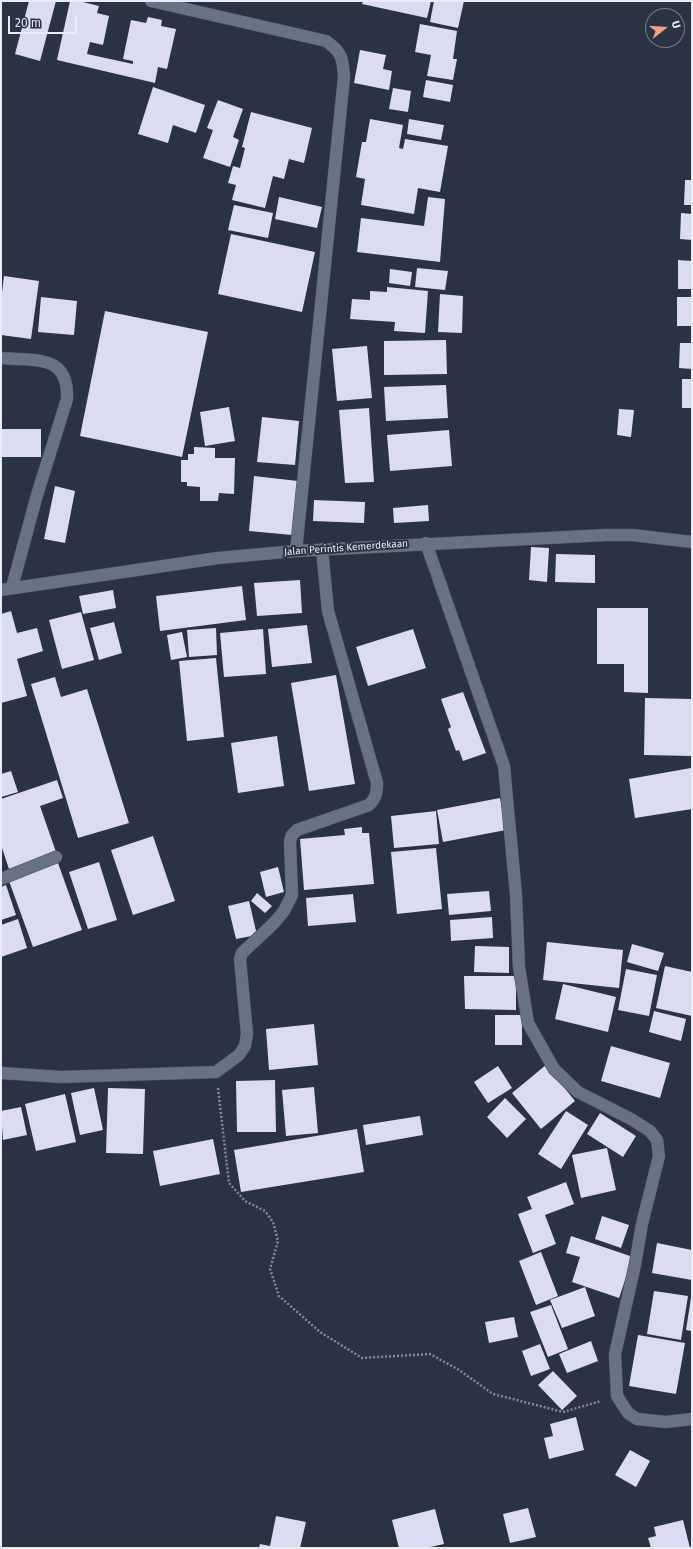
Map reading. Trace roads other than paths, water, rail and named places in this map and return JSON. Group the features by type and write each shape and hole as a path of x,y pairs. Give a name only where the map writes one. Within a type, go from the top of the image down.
{"street":[{"path":"150,1 326,41 335,47 343,60 344,77 296,551"},
{"path":"1,358 55,365 63,372 67,385 67,399 7,588"},
{"name":"Jalan Perintis Kemerdekaan","path":"7,588 218,558 322,549 606,535 632,535 692,542"},
{"path":"426,543 504,766 516,895 519,967 528,1023 554,1069 578,1092 631,1119 650,1131 657,1140 660,1156 642,1224 635,1264 615,1354 617,1396 628,1413 637,1419 666,1422 692,1419"},
{"path":"1,1073 61,1077 216,1072 239,1055 245,1046 246,1034 240,959 242,953 284,911 292,896 290,841 292,835 297,830 369,805 374,800 377,792 377,783 328,611 322,549"},
{"path":"1,879 56,857"}]}
